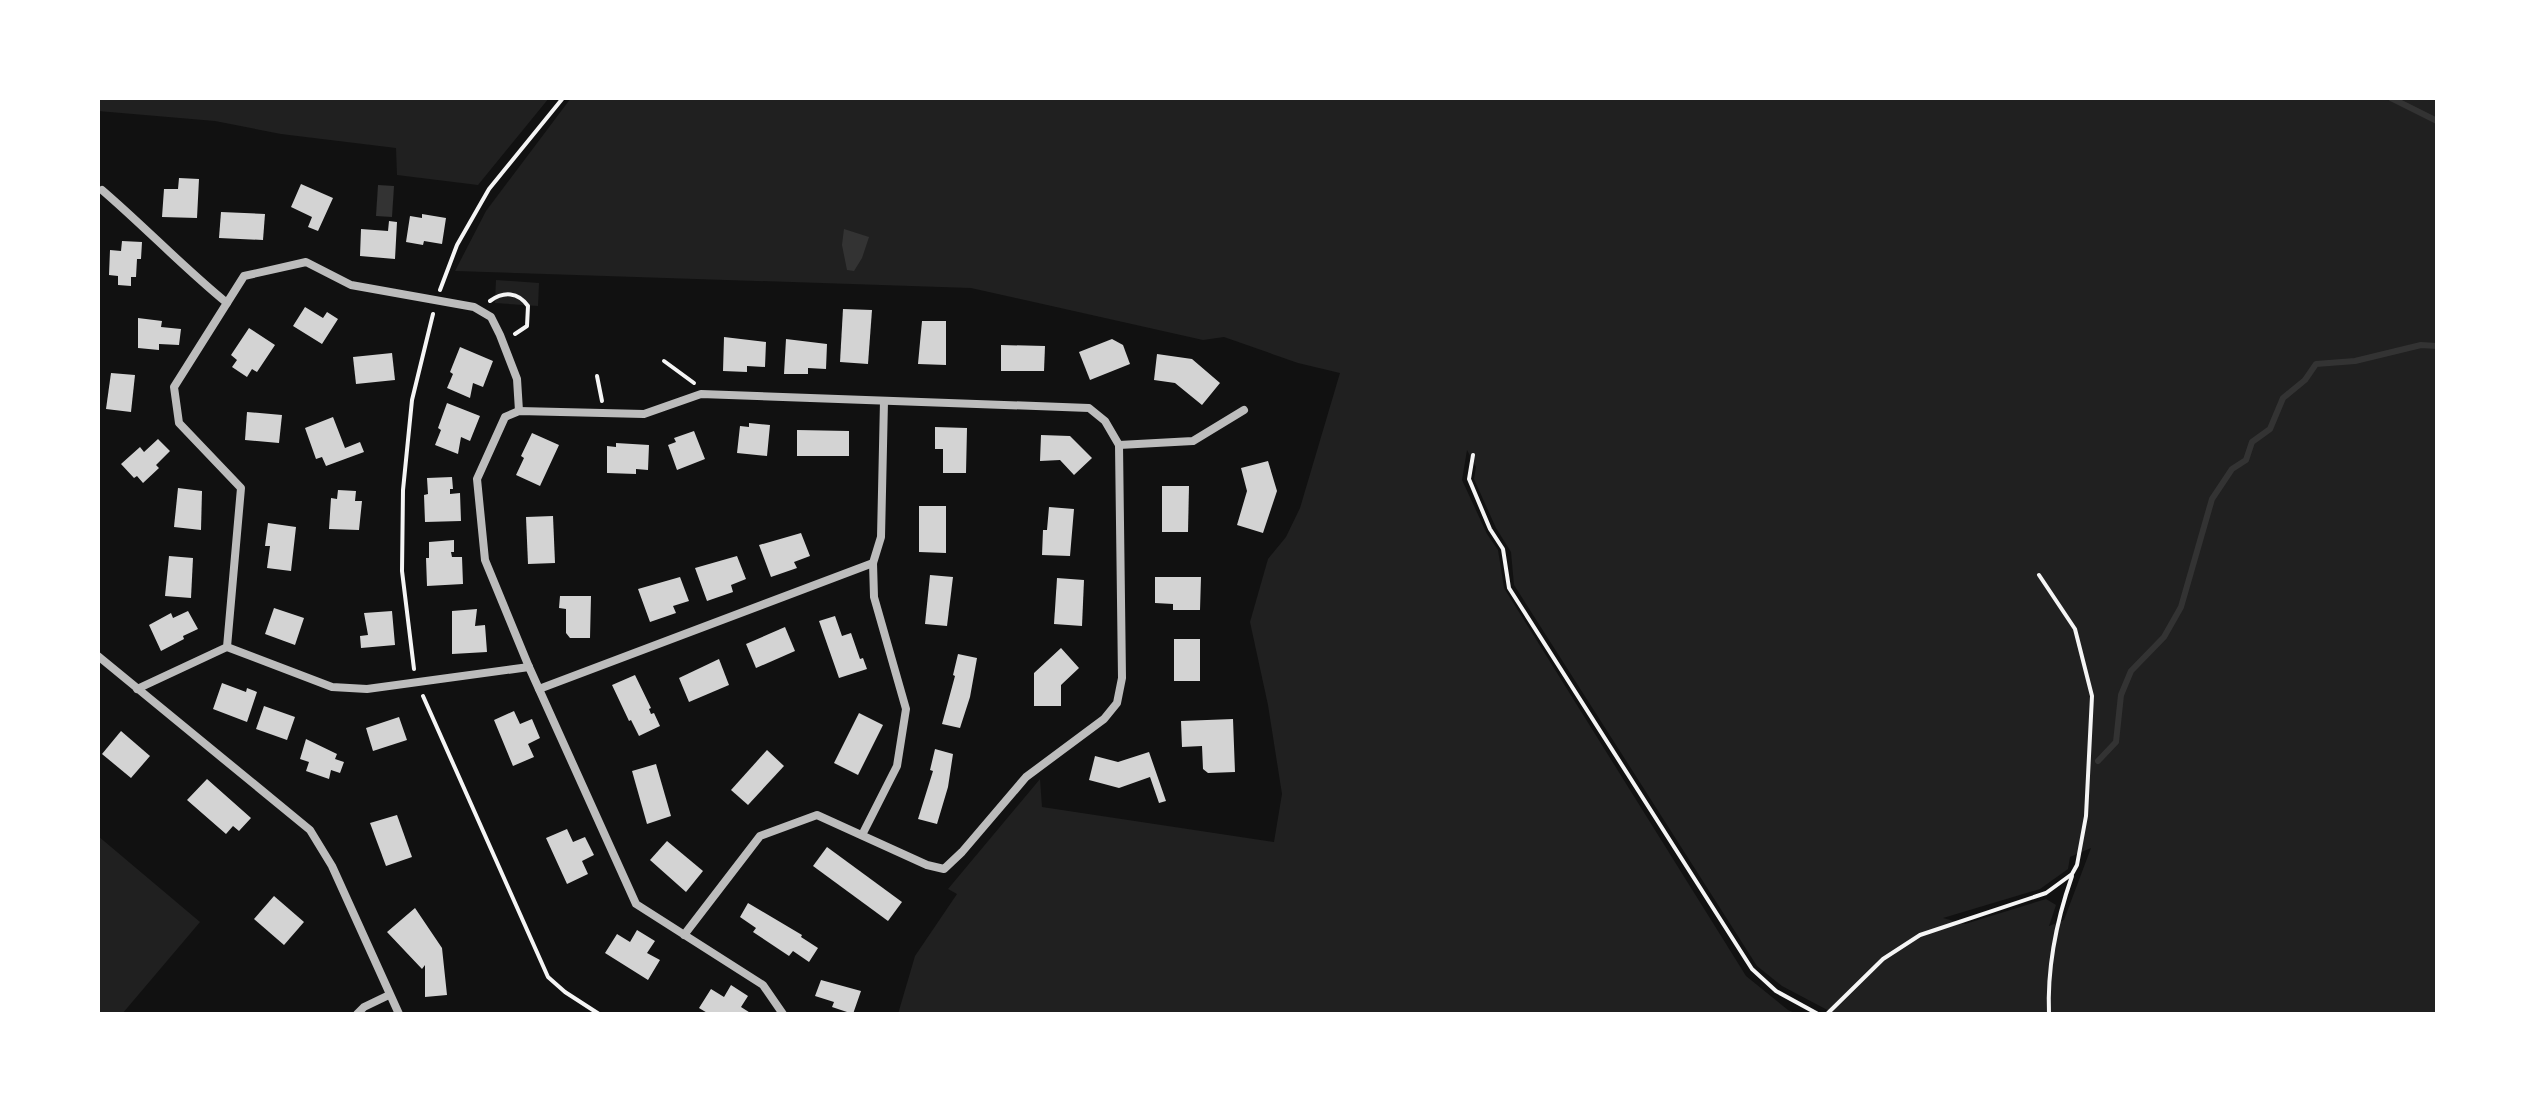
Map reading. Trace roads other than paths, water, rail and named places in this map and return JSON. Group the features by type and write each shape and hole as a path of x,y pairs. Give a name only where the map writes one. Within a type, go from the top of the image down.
{"street":[{"path":"102,190 227,303"},
{"path":"227,647 241,488 179,423 174,387 244,276 306,262 351,285 436,299 479,310 491,317 503,343 517,379 519,411"},
{"path":"684,935 760,836 817,815 927,865 944,869 1026,777 1104,719 1117,703 1122,678 1119,445 1105,421 1089,408 701,394 644,414 519,411 505,417 477,479 485,560 529,667 636,904 684,935 763,985 783,1014"},
{"path":"862,835 897,766 906,709 874,597 873,563 881,537 884,401"},
{"path":"1119,445 1193,441 1244,410"},
{"path":"539,689 873,563"},
{"path":"137,689 227,647 332,687 367,689 529,667"},
{"path":"98,656 310,830 332,866 399,1014"},
{"path":"357,1014 364,1007 389,995"}],"waterway":[{"path":"2391,98 2437,121"},
{"path":"2098,761 2116,742 2121,695 2131,671 2164,637 2181,607 2212,499 2232,469 2246,460 2252,442 2270,429 2283,398 2305,380 2316,364 2355,361 2421,345 2437,346"}]}
